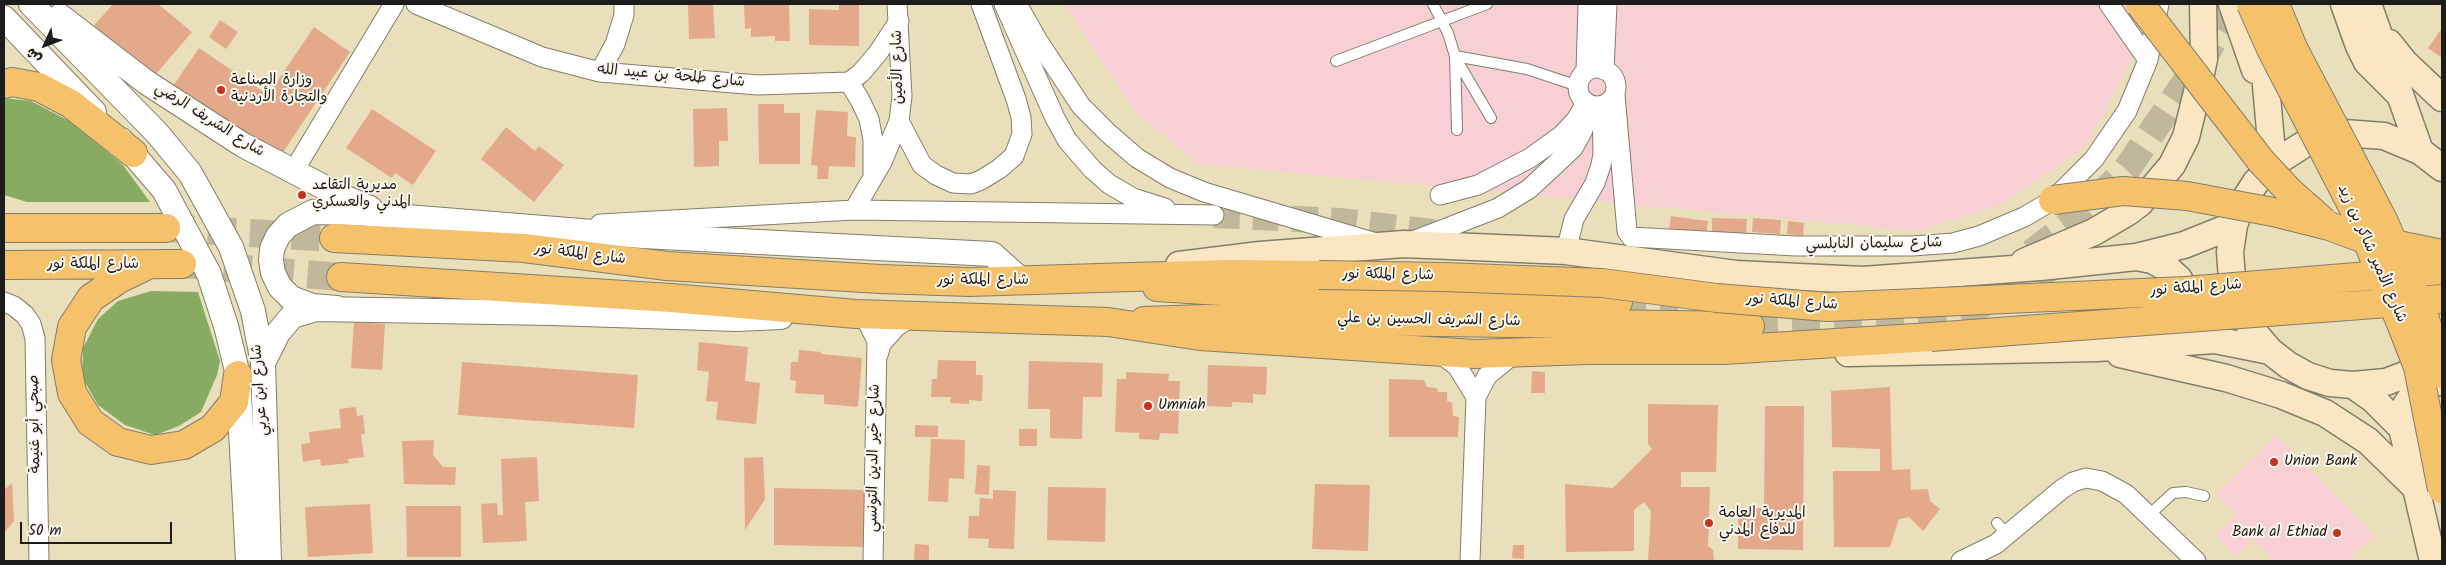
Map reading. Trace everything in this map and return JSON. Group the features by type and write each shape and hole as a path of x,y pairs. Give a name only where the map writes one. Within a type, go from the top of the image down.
{"main road":[{"path":"2140,4 2261,161 2290,192 2329,226"},
{"path":"2009,270 2038,254 2094,232 2116,220 2140,203 2165,175 2186,137 2197,92 2204,59 2202,4"},
{"path":"2232,4 2268,109"},
{"name":"شارع الأمير شاكر بن زيد","path":"2251,4 2279,66 2356,213 2402,326 2418,367 2442,489"},
{"path":"2259,4 2273,164"},
{"name":"شارع الأمير شاكر بن زيد","path":"2275,4 2293,48 2384,222 2425,319 2442,374"},
{"path":"2344,4 2359,46 2368,62 2403,98"},
{"path":"2371,14 2403,98 2420,151"},
{"path":"2371,14 2405,64 2442,98"},
{"path":"4,84 12,82 39,87 71,104 133,153"},
{"path":"2442,168 2420,151 2384,136 2344,134 2306,143 2273,164 2256,182 2243,202 2234,225 2230,252 2232,280 2236,297 2252,330 2270,351 2288,365 2308,376 2330,382 2353,385 2386,382 2417,370 2442,352"},
{"path":"2053,200 2123,191 2187,196 2273,212 2329,226 2359,237 2442,254"},
{"path":"4,208 39,228"},
{"path":"1064,281 1260,255 1393,245 1566,251 1736,274 1863,280 2009,270 2136,257 2184,245 2234,225"},
{"path":"4,228 166,228"},
{"name":"شارع الملكة نور","path":"334,238 524,248 676,267 880,279 1022,282 1239,274 1453,277 1602,283 1717,298 1828,307 2185,291 2442,270"},
{"path":"2136,257 2152,260 2168,268 2179,279 2186,293 2187,304 2182,318 2173,329 2161,339 2144,344"},
{"path":"148,264 119,279 91,298 72,327 66,360 72,393 90,422 118,442 151,450 184,445 214,428 234,402 238,375"},
{"name":"شارع الملكة نور","path":"4,265 182,264"},
{"name":"شارع الملكة نور","path":"341,277 670,298 856,314 1108,322 1200,336 1474,354 1724,350 1931,337 2442,299"},
{"name":"شارع الشريف الحسين بن علي","path":"1064,281 1284,295 1618,302"},
{"name":"شارع الشريف الحسين بن علي","path":"1108,322 1204,318 1750,326"},
{"path":"1724,350 1882,354 2097,348 2215,340 2270,351"},
{"path":"2097,348 2226,378 2280,395 2325,413 2368,441 2415,487"},
{"path":"2433,561 2402,428 2406,405 2414,393 2426,385 2442,382"},
{"path":"2353,385 2377,403 2402,428"}],"street":[{"name":"شارع الشريف الرضي","path":"31,4 158,133 190,172"},
{"name":"شارع الشريف الرضي","path":"45,4 146,82 243,144 293,172 387,217"},
{"path":"293,172 394,4"},
{"name":"شارع طلحة بن عبيد الله","path":"416,4 542,57 600,72 758,85 849,82"},
{"path":"600,72 615,44 624,15 624,4"},
{"path":"898,121 922,165 936,176 953,183 971,184 981,180 999,169 1014,156 1022,134 1021,117 981,4"},
{"path":"528,228 854,210 1214,215 1164,208 1134,198 1109,184 1092,168 1067,140 1055,118 1004,4"},
{"path":"1017,4 1038,41 1081,106 1108,133 1138,158 1170,178 1204,192 1393,245 1498,208 1529,189 1572,148 1599,103 1616,83 1610,73 1589,76"},
{"path":"1588,4 1589,76"},
{"path":"1606,40 1607,4"},
{"path":"1599,103 1581,99 1620,4"},
{"path":"2109,4 2148,60"},
{"name":"شارع سليمان النابلسي","path":"1599,103 1627,231 1636,239 1796,246 1913,246 1944,244 1979,236 2024,217 2053,200 2094,159 2117,128 2148,60 2159,4"},
{"path":"872,182 873,140 869,120 849,82 861,73 878,53 898,12"},
{"name":"شارع الأمين","path":"854,210 872,182 898,121 902,96 898,12"},
{"path":"4,18 133,153"},
{"path":"1440,195 1478,185 1530,158 1562,135 1576,120 1599,103"},
{"path":"1566,251 1574,219 1595,183 1603,154 1599,103"},
{"name":"شارع ابن عربي","path":"133,153 164,190 209,274 226,326 238,375 248,561"},
{"name":"شارع ابن عربي","path":"190,172 231,247 253,311 263,363 269,561"},
{"path":"337,308 301,303 291,298 280,286 273,273 272,249 278,236 288,224 313,212 642,236 992,254 1022,282"},
{"name":"صبحي أبو غنيمة","path":"4,302 25,314 31,324 35,338 39,561"},
{"path":"263,363 278,333 292,316 316,309 337,308 737,319 856,314 866,321 877,341 878,355"},
{"path":"878,355 881,344 896,326 916,315"},
{"path":"1438,352 1457,366 1476,397"},
{"path":"1470,561 1476,397 1486,376 1516,352"},
{"name":"شارع خير الدين التونسي","path":"873,561 878,355"},
{"path":"1961,561 1996,544 2002,529 2073,482 2086,476 2102,481 2126,494 2196,561"}],"lane":[{"path":"1432,4 1442,20 1455,56 1491,118"},
{"path":"1336,61 1487,4"},
{"path":"1455,56 1527,69 1589,76"},
{"path":"1455,56 1457,130"},
{"path":"2149,515 2173,493 2186,492 2204,496"}],"shaded area":[{"path":"1066,4 2139,4 2132,59 2086,145 2004,204 1919,231 1199,164 1136,113 1086,38"},
{"path":"2277,435 2374,535 2347,561 2268,561 2271,558 2253,540 2236,557 2215,535 2236,515 2216,494"}],"green space":[{"path":"4,98 31,101 71,122 123,165 150,202 27,202 4,195"},
{"path":"151,291 198,292 220,361 217,375 201,412 179,426 155,435 125,425 98,405 82,377 83,348 98,319 118,301"}],"building":[{"path":"113,4 158,4 192,32 151,80 91,29"},
{"path":"713,4 715,38 689,39 688,5"},
{"path":"744,4 789,4 790,41 775,41 775,36 751,37 751,28 745,29"},
{"path":"839,4 859,4 859,46 809,45 809,9 839,10"},
{"path":"220,20 238,32 226,49 209,37"},
{"name":"وزارة الصناعة والتجارة الأردنية","path":"314,27 350,52 279,158 173,86 199,48 268,95"},
{"path":"2442,28 2442,58 2428,48"},
{"path":"758,104 784,104 784,113 800,113 800,164 759,164"},
{"path":"727,108 728,141 719,141 719,166 694,167 693,109"},
{"path":"372,109 436,151 413,185 395,173 392,178 346,148"},
{"path":"816,110 848,112 847,136 856,137 855,167 829,166 828,179 817,179 818,166 811,165"},
{"path":"506,127 535,151 539,146 564,165 534,202 481,159"},
{"path":"1671,216 1708,221 1706,235 1669,230"},
{"path":"1712,218 1747,219 1746,235 1712,233"},
{"path":"1753,218 1781,220 1780,234 1752,232"},
{"path":"1788,221 1804,223 1803,236 1787,234"},
{"path":"354,322 385,324 382,370 351,368"},
{"path":"699,342 748,347 745,381 760,383 756,424 716,420 718,402 706,401 709,372 697,370"},
{"path":"799,350 862,358 858,407 824,404 824,395 795,393 796,381 790,380 791,362 798,362"},
{"path":"938,360 976,361 976,375 983,375 982,401 969,400 969,404 950,403 951,397 931,397 932,379 937,379"},
{"path":"1029,361 1103,363 1102,397 1083,397 1082,439 1050,438 1050,409 1028,409"},
{"path":"462,362 638,375 634,428 458,415"},
{"path":"1208,365 1267,367 1266,395 1253,394 1253,403 1232,402 1232,407 1207,406"},
{"path":"1532,371 1545,372 1545,393 1531,393"},
{"name":"Umniah","path":"1126,372 1169,374 1168,381 1180,381 1178,434 1160,433 1159,440 1139,439 1139,433 1115,432 1117,379 1126,379"},
{"path":"1389,379 1424,380 1427,387 1437,388 1438,392 1447,392 1447,401 1452,403 1453,416 1459,417 1458,437 1389,437"},
{"path":"1890,387 1892,470 1910,469 1911,490 1928,489 1930,501 1940,509 1923,531 1909,517 1899,519 1890,547 1834,547 1833,471 1880,471 1880,449 1832,447 1831,391"},
{"path":"1648,404 1718,405 1716,472 1681,472 1681,487 1710,487 1708,546 1713,550 1714,561 1648,561 1651,511 1644,502 1634,510 1634,551 1566,552 1565,484 1613,488 1652,449 1648,444"},
{"path":"1765,406 1804,406 1803,550 1738,549 1738,518 1756,519 1756,508 1764,508"},
{"path":"356,407 357,416 363,415 365,434 361,434 364,457 348,459 349,463 321,466 320,459 303,462 301,444 310,443 309,432 341,428 339,409"},
{"path":"915,425 938,426 938,437 915,437"},
{"path":"1019,429 1037,429 1037,446 1019,446"},
{"path":"931,439 965,440 964,479 949,478 948,502 928,501"},
{"path":"434,440 433,455 443,467 456,467 455,485 404,484 402,441"},
{"path":"537,457 539,501 525,502 527,541 483,543 481,504 497,503 498,515 503,515 501,459"},
{"path":"763,457 765,499 745,530 744,458"},
{"path":"977,465 990,466 989,495 975,494"},
{"path":"12,483 14,521 4,533 4,490"},
{"path":"1315,484 1370,485 1368,551 1312,549"},
{"path":"1048,487 1106,488 1105,542 1047,540"},
{"path":"774,488 865,490 863,547 774,545"},
{"path":"993,490 1016,491 1014,549 988,548 989,539 968,538 969,516 979,516 980,498 993,499"},
{"path":"370,504 373,553 308,557 305,507"},
{"path":"406,506 461,506 461,557 407,557"},
{"path":"915,544 929,545 929,561 914,561"},
{"path":"1513,545 1524,545 1524,559 1512,558"}],"tunnel":[{"path":"2032,253 2084,213 2127,169 2209,48 2233,4"},
{"path":"1214,215 1340,221 1450,234"},
{"path":"166,228 334,238"},
{"path":"1750,326 1932,317 1953,313 1980,305 2023,285 2060,261"},
{"path":"182,264 341,277"},
{"path":"1618,302 1678,302"}],"place":[{"name":"وزارة الصناعة والتجارة الأردنية","path":"221,90"},
{"name":"مديرية التقاعد المدني والعسكري","path":"302,195"},
{"name":"Umniah","path":"1148,406"},
{"name":"Union Bank","path":"2274,462"},
{"name":"المديرية العامة للدفاع المدني","path":"1709,523"},
{"name":"Bank al Ethiad","path":"2337,533"}]}
